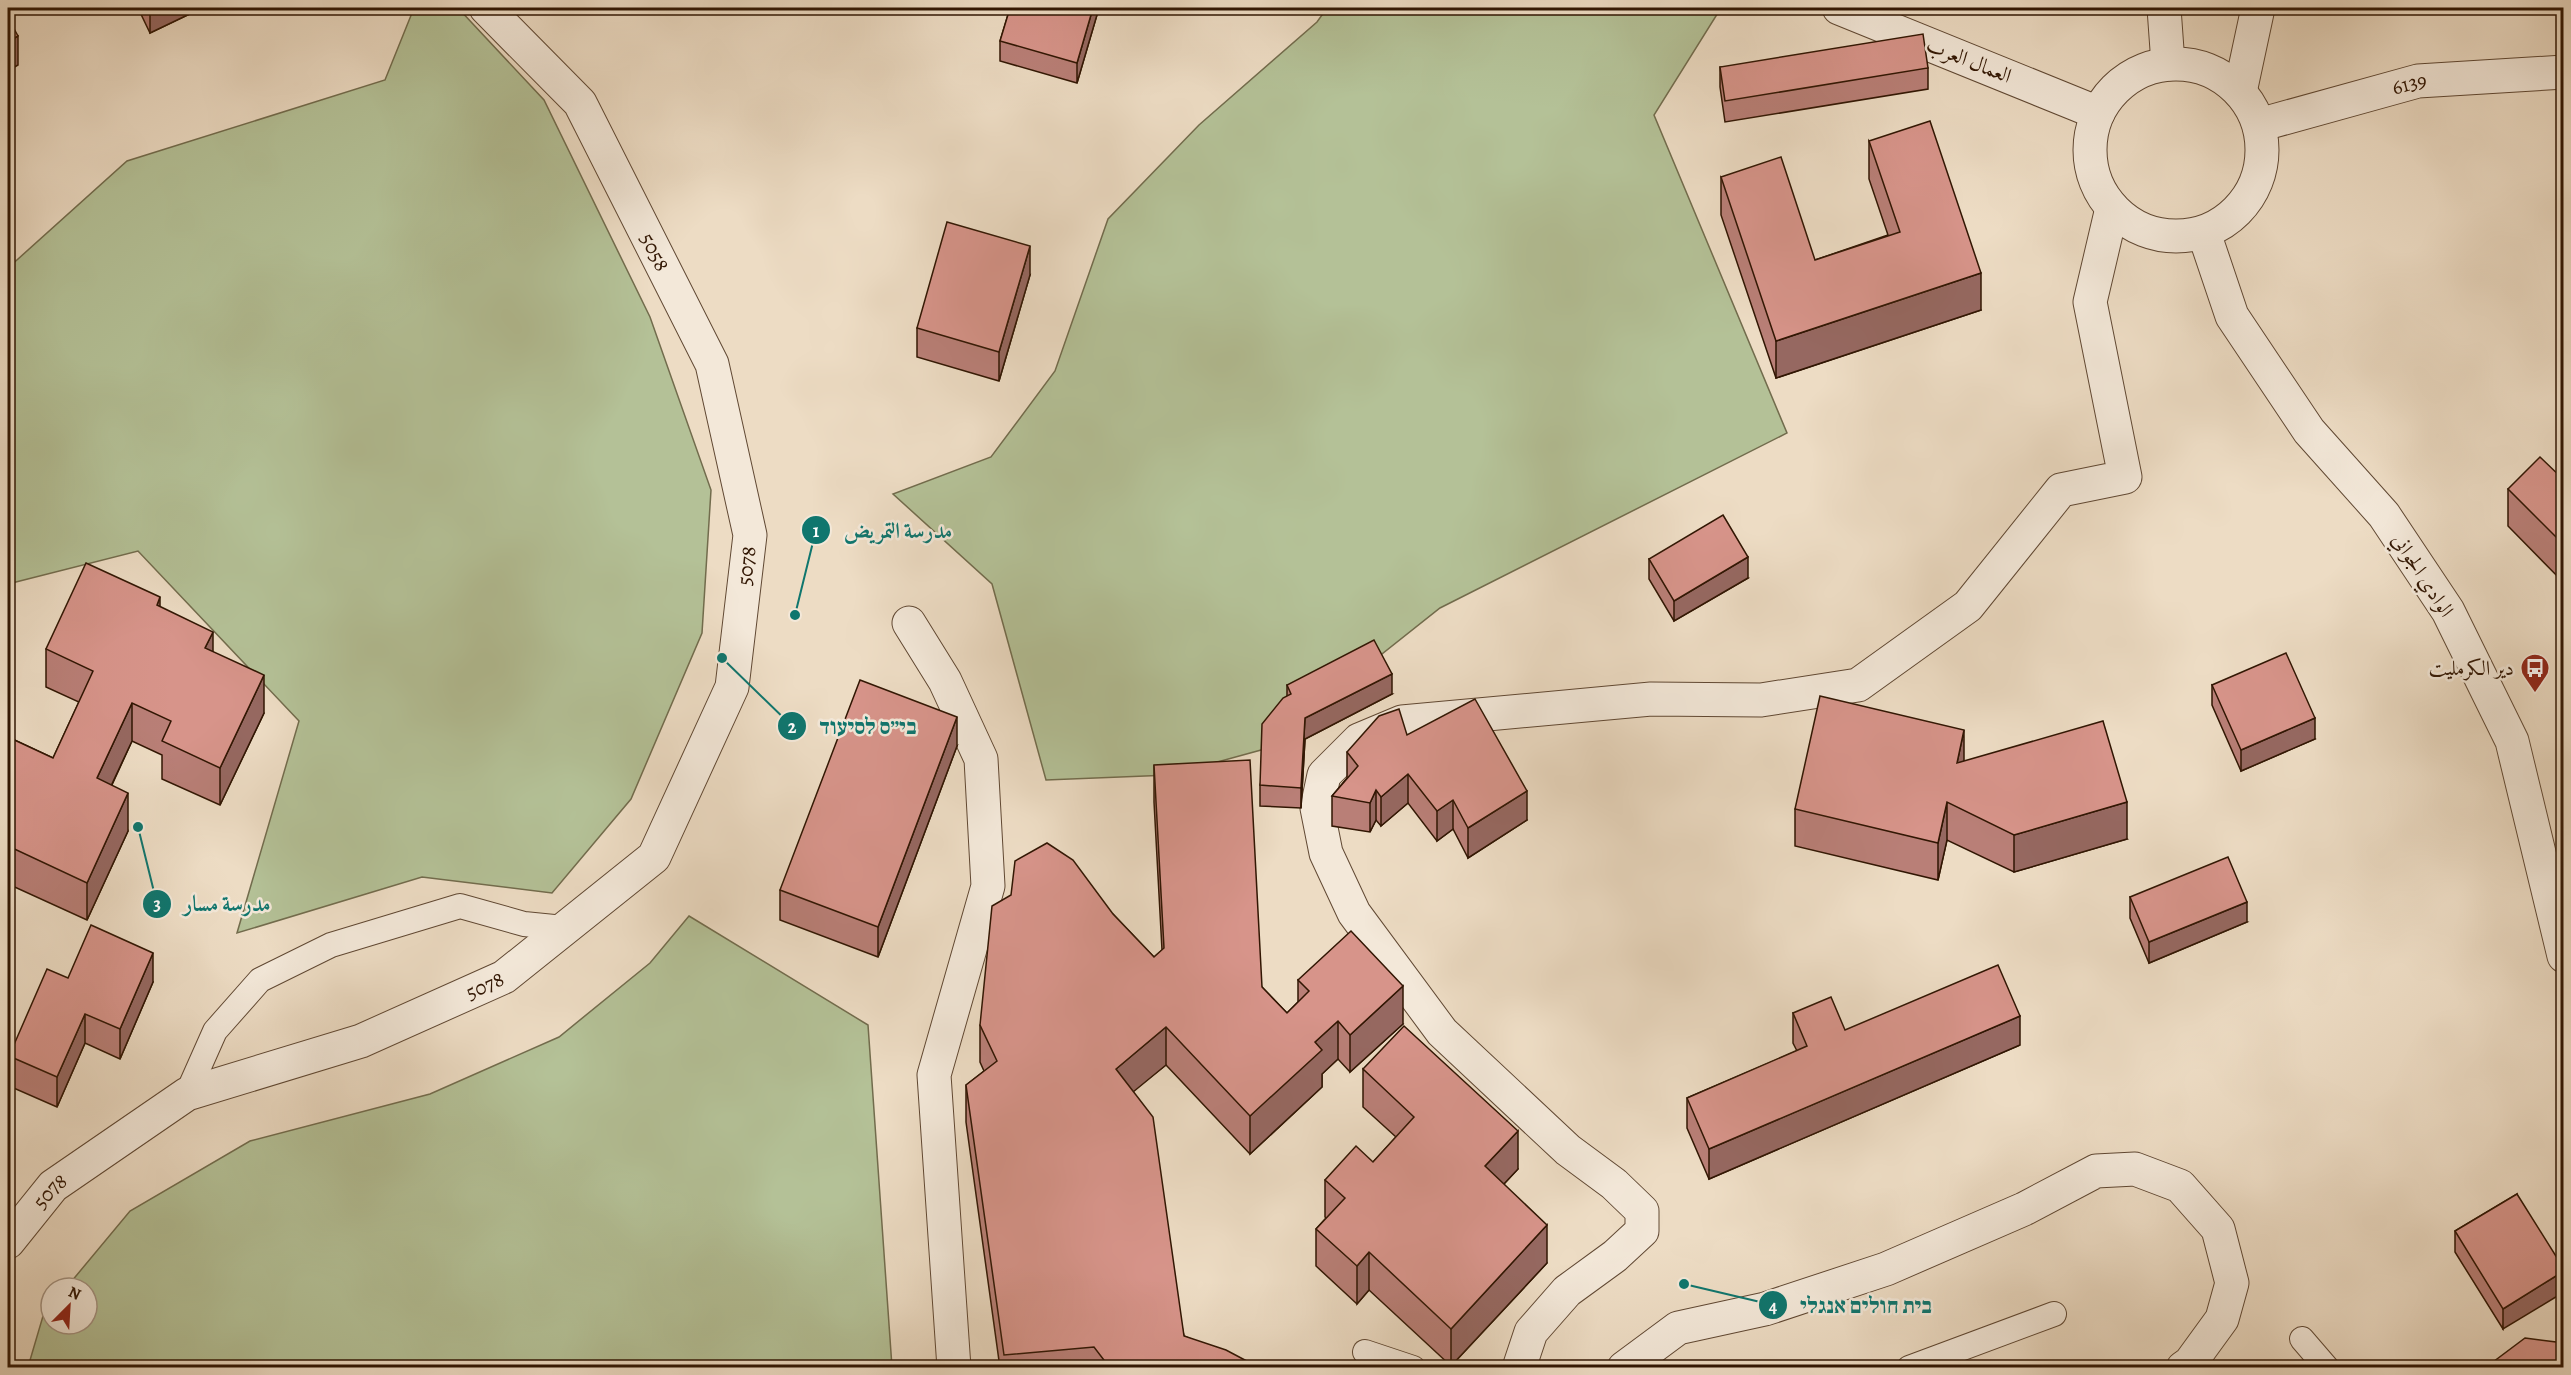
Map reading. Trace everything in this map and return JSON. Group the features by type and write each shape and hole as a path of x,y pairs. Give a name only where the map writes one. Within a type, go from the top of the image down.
{"street":[{"name":"5058","path":"486,8 579,103 712,364 750,535"},
{"name":"العمال العرب","path":"1839,8 2098,113"},
{"path":"2164,8 2168,64"},
{"path":"2241,93 2258,8"},
{"path":"2168,64 2195,66 2220,75 2241,93 2259,125 2263,151 2259,178 2246,202 2227,220 2204,233 2179,237 2154,234 2131,224 2112,208 2098,186 2090,162 2090,137 2098,113 2110,94 2127,79 2146,69 2168,64"},
{"name":"6139","path":"2259,125 2418,81 2564,72"},
{"path":"1519,1368 1531,1332 1567,1291 1615,1256 1642,1231 1642,1211 1614,1184 1568,1150 1442,1032 1354,913 1326,853 1317,808 1324,775 1359,740 1402,722 1651,699 1761,700 1858,685 1968,606 2061,490 2125,477 2090,302 2112,208"},
{"name":"الوادي الجواني","path":"2204,233 2232,316 2309,431 2384,515 2448,611 2512,741 2564,956"},
{"name":"5078","path":"8,1242 53,1186 186,1094 361,1041 504,977 654,857 732,687 750,535"},
{"path":"909,623 945,681 981,759 988,886 934,1075 954,1368"},
{"path":"1624,1368 1678,1328 1765,1309 1886,1269 2024,1209 2096,1171 2135,1169 2180,1186 2218,1229 2232,1283 2222,1319 2190,1363 2183,1368"}],"lane":[{"path":"186,1094 215,1031 260,980 331,945 460,906 524,924 564,928"},
{"path":"1910,1368 2054,1314"},
{"path":"2302,1339 2327,1368"},
{"path":"1365,1352 1413,1368"}],"green space":[{"path":"414,8 458,8 544,100 650,317 711,490 702,633 631,799 552,893 422,877 237,933 299,721 138,551 8,584 8,268 127,161 385,80"},
{"path":"1327,8 1721,8 1654,115 1787,433 1440,608 1261,750 1170,775 1046,780 992,584 893,494 991,457 1055,371 1108,219 1199,125 1317,22"},
{"path":"689,916 868,1025 892,1367 28,1367 39,1330 39,1336 99,1336 99,1276 76,1276 130,1211 250,1141 430,1094 559,1037 650,963"}],"building":[{"path":"148,8 160,8 150,12"},
{"path":"1010,8 1093,8 1077,63 1000,41"},
{"path":"8,18 18,36 8,42"},
{"path":"1923,34 1928,68 1725,101 1720,67"},
{"path":"1930,121 1981,273 1776,341 1721,177 1781,157 1815,260 1900,232 1869,141"},
{"path":"947,222 1030,246 999,352 917,328"},
{"path":"2540,457 2564,480 2564,545 2508,489"},
{"path":"1723,515 1748,557 1674,601 1649,559"},
{"path":"86,563 160,597 157,605 213,632 205,648 264,675 220,768 162,741 171,721 132,703 97,778 128,793 87,883 8,846 8,737 53,758 93,671 46,649"},
{"path":"1374,640 1392,674 1305,718 1301,788 1260,785 1262,724 1283,698 1291,694 1287,685"},
{"path":"2286,653 2315,718 2241,750 2212,685"},
{"path":"860,680 957,717 878,927 780,890"},
{"path":"1820,696 1964,730 1957,763 2103,721 2127,802 2014,835 1947,802 1938,843 1795,809"},
{"path":"1475,699 1527,791 1468,828 1453,800 1437,811 1408,774 1381,797 1376,790 1370,803 1332,796 1358,766 1347,752 1379,716 1399,709 1407,735"},
{"path":"1250,760 1262,987 1287,1013 1309,991 1298,980 1351,931 1403,986 1350,1035 1338,1021 1315,1042 1322,1050 1250,1116 1166,1027 1116,1069 1153,1117 1184,1336 1226,1350 1260,1368 1110,1368 1094,1347 1004,1355 966,1085 997,1061 980,1025 992,906 1011,895 1015,861 1047,843 1073,860 1113,914 1154,957 1164,948 1154,765"},
{"path":"2228,857 2247,902 2149,942 2130,897"},
{"path":"91,925 153,953 120,1029 85,1014 57,1077 9,1056 47,969 68,978"},
{"path":"1998,965 2020,1016 1709,1149 1687,1098 1807,1046 1793,1013 1831,997 1845,1030"},
{"path":"1404,1026 1518,1131 1485,1166 1547,1225 1451,1329 1369,1252 1357,1266 1316,1229 1345,1198 1325,1180 1356,1146 1373,1162 1414,1117 1363,1069"},
{"path":"2517,1194 2564,1271 2503,1309 2455,1231"},
{"path":"2525,1338 2564,1343 2564,1368 2485,1368"}],"place":[{"name":"مدرسة التمريض","path":"795,615"},
{"name":"בי״ס לסיעוד","path":"722,658"},
{"name":"دير الكرمليت","path":"2535,694"},
{"name":"مدرسة مسار","path":"138,827"},
{"name":"בית חולים אנגלי","path":"1684,1284"}]}
